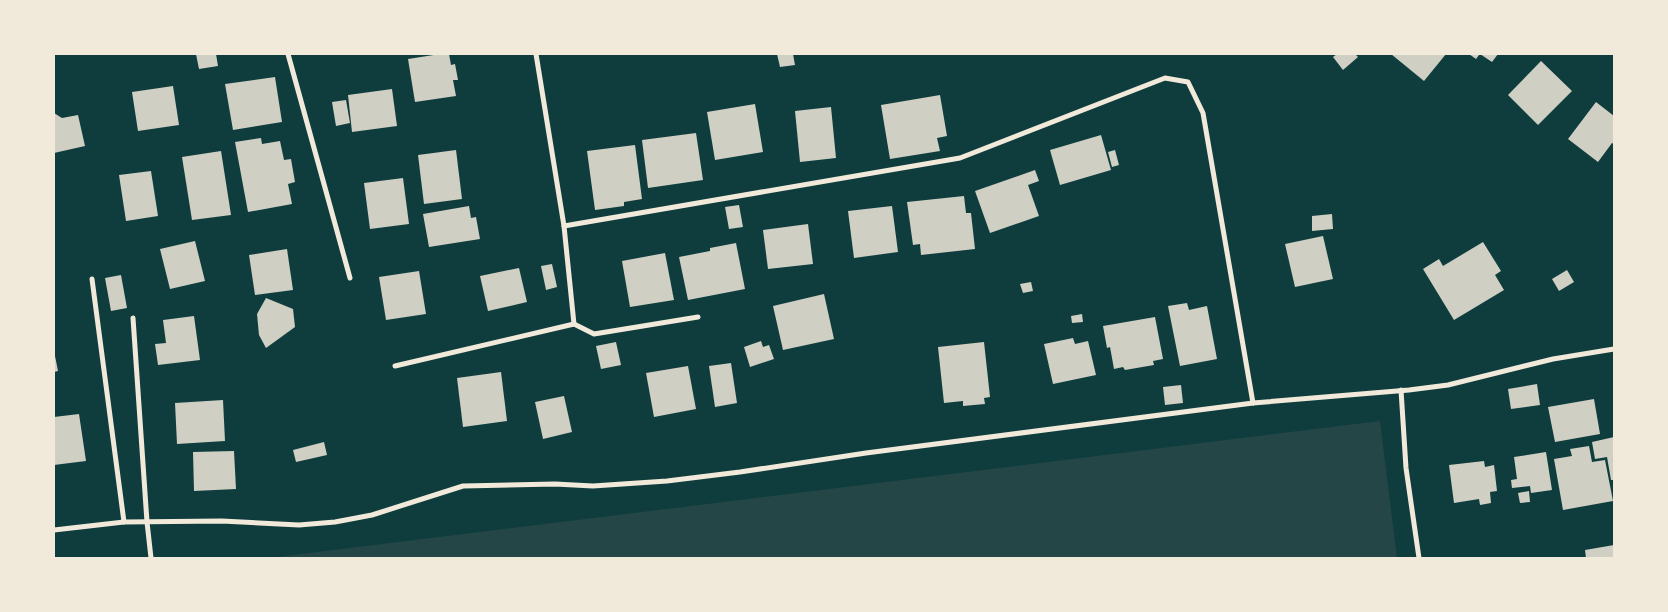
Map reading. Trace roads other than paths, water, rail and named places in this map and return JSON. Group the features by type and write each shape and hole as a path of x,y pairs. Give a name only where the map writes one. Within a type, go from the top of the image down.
{"street":[{"path":"288,54 350,278"},
{"path":"536,54 564,226 574,324"},
{"path":"564,226 960,158 1165,78 1188,82 1203,113 1253,403"},
{"path":"92,279 124,522"},
{"path":"395,366 574,324 594,334 698,317"},
{"path":"133,318 146,522 151,558"},
{"path":"54,530 124,522 222,521 299,526 335,522 372,515 462,486 555,484 592,486 667,481 885,450 1253,403 1448,385 1553,359 1614,349"},
{"path":"1401,390 1406,468 1419,558"}]}
